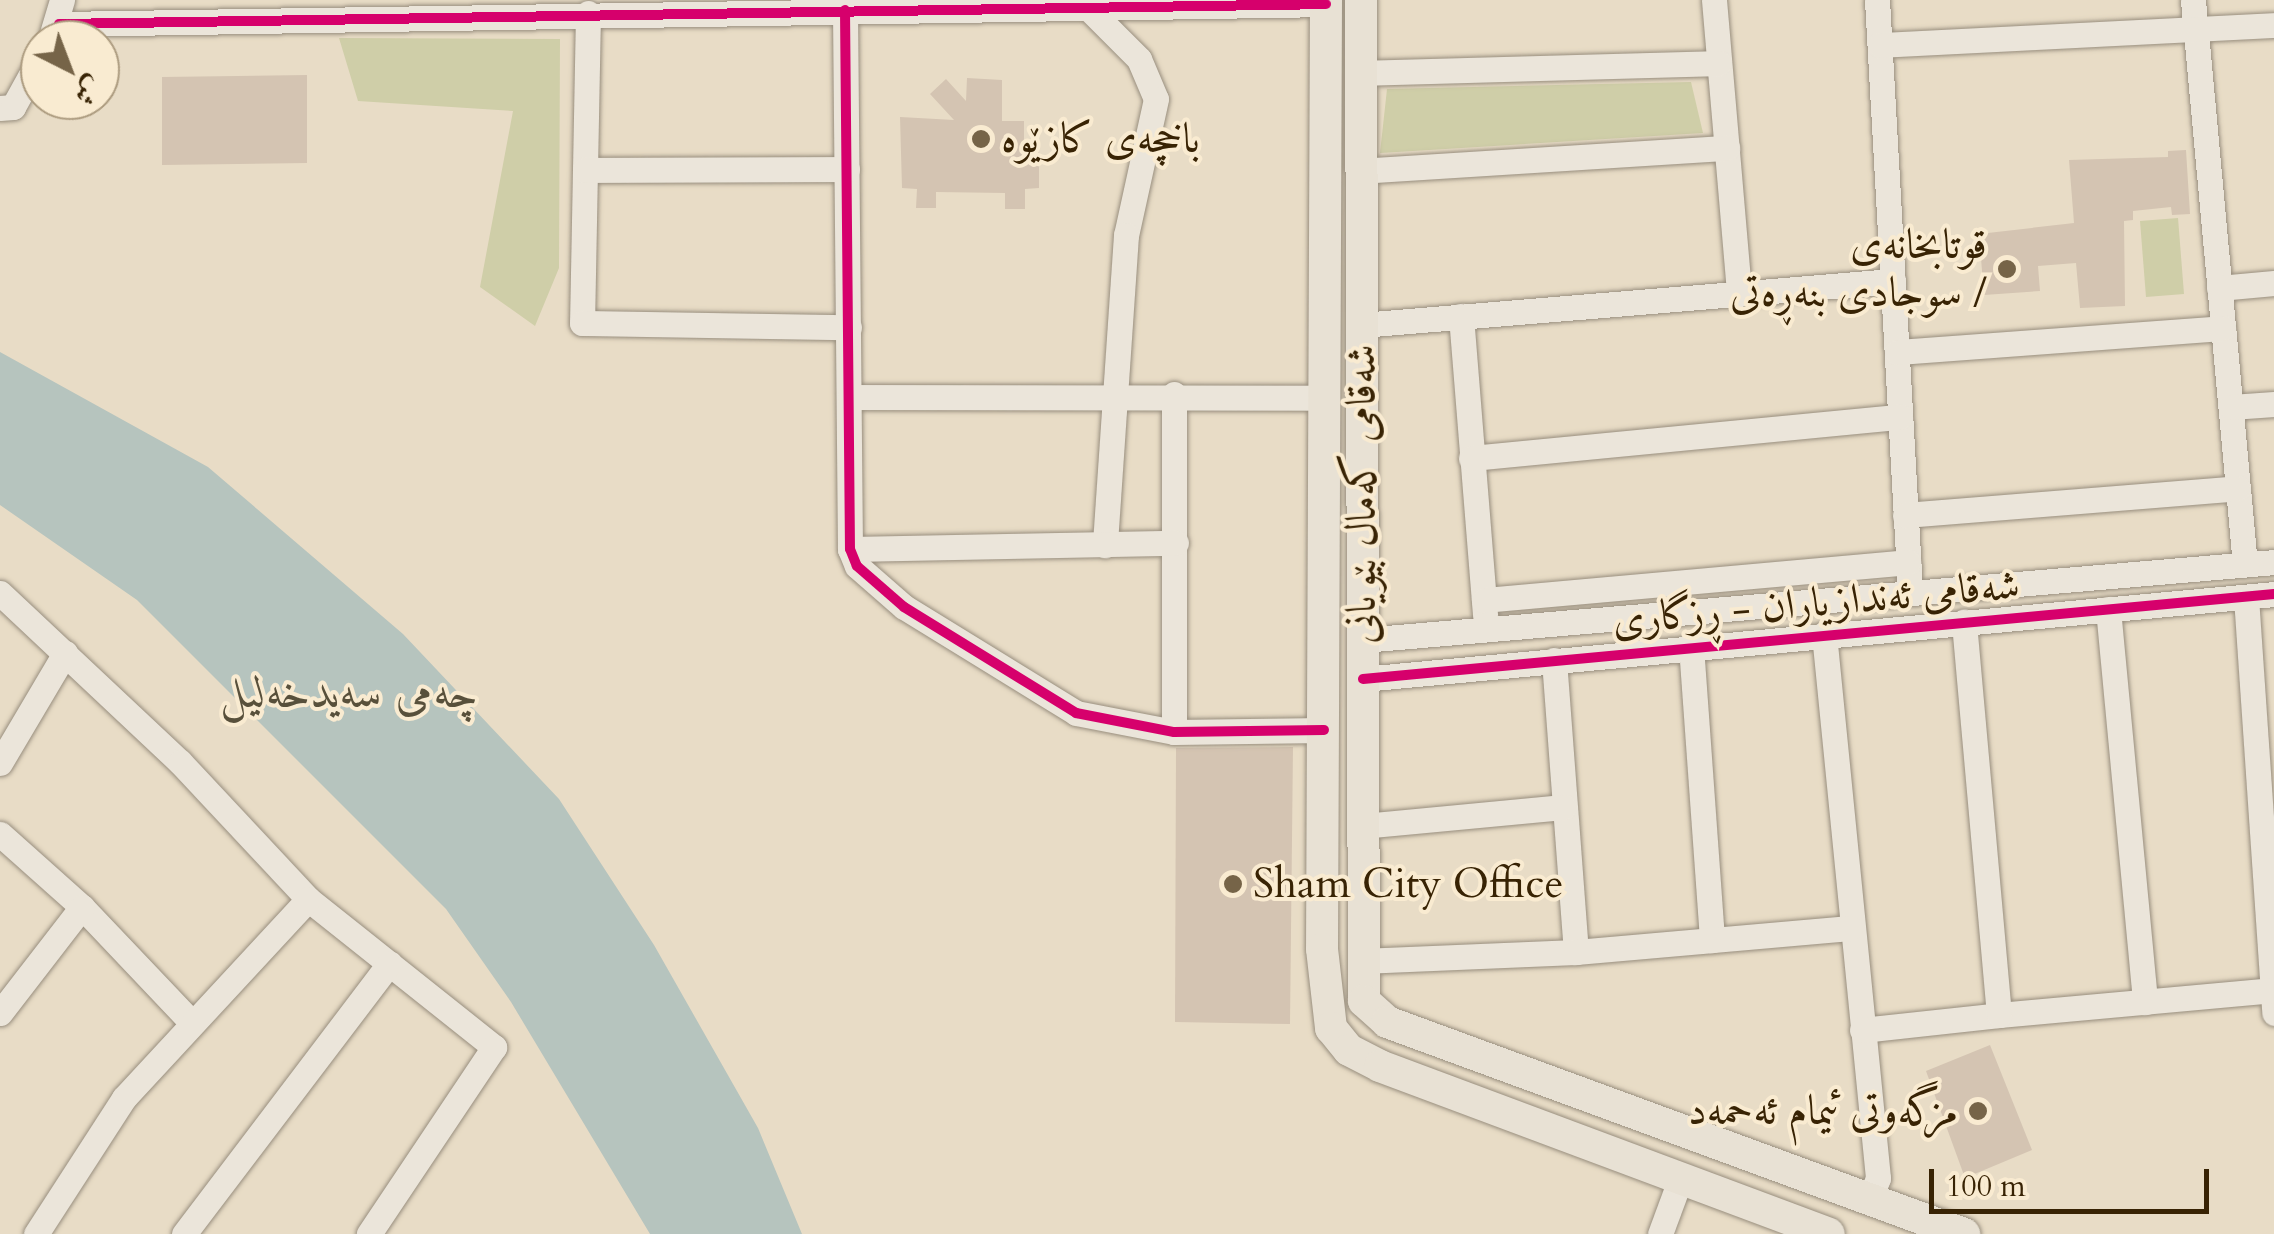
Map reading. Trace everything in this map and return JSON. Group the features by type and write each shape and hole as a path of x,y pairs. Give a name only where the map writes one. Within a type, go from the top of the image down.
{"main road":[{"name":"شەقامی کەمال بێویانی","path":"1361,0 1358,156 1365,764 1360,961 1364,1001 1380,1019 1964,1234"},
{"name":"شەقامی کەمال بێویانی","path":"1326,2 1322,985 1336,1035 1380,1066 1829,1234"},
{"path":"1324,140 1348,134 1358,156"},
{"path":"1324,765 1352,773 1365,764"}],"street":[{"path":"1714,0 1739,294"},
{"path":"1877,0 1910,591"},
{"path":"2194,0 2244,565"},
{"path":"88,20 497,7 588,14 642,6 814,5 845,10 1326,2"},
{"path":"1088,8 1139,59 1156,98 1126,235 1110,394 1105,545"},
{"path":"845,10 850,549 876,588 1055,702 1098,720 1174,732 1324,730"},
{"path":"588,14 582,322 849,327"},
{"path":"1880,45 2196,33 2274,25"},
{"path":"1361,73 1719,63"},
{"path":"1358,156 1727,148"},
{"path":"585,170 847,169"},
{"path":"1361,325 1893,281"},
{"path":"2220,288 2274,283"},
{"path":"1461,316 1486,628"},
{"path":"1896,352 2223,328"},
{"path":"1174,394 1174,732"},
{"path":"850,397 1174,394 1326,398"},
{"path":"2231,408 2274,404"},
{"path":"1470,458 1900,417"},
{"path":"1906,515 2238,488"},
{"path":"850,549 1176,544"},
{"path":"1484,600 1908,562"},
{"name":"شەقامی ئەندازیاران - ڕزگاری","path":"1362,640 2274,562"},
{"path":"2024,582 2027,616"},
{"path":"0,593 180,762 308,900 494,1048 369,1234"},
{"name":"شەقامی ئەندازیاران - ڕزگاری","path":"1363,678 2274,594"},
{"path":"1862,1030 2145,1002 2274,998 2267,810 2246,597"},
{"path":"2108,609 2145,1002"},
{"path":"1964,622 1999,1014"},
{"path":"1824,634 1850,928 1878,1178 1870,1199"},
{"path":"1691,646 1712,940"},
{"path":"0,763 65,652"},
{"path":"1554,660 1576,952"},
{"path":"1364,826 1564,806"},
{"path":"0,834 82,907 190,1021"},
{"path":"36,1234 124,1098 190,1021 308,900"},
{"path":"0,1014 82,907"},
{"path":"1360,961 1576,952 1850,928"},
{"path":"184,1234 390,962"},
{"path":"1660,1234 1680,1180"}],"green space":[{"path":"339,38 560,39 559,268 535,326 480,287 513,111 358,101"},
{"path":"1691,82 1703,133 1380,153 1387,89"},
{"path":"2178,218 2184,294 2146,297 2140,221"}],"water":[{"name":"چەمی سەیدخەلیل","path":"0,352 208,467 403,634 559,799 654,945 758,1128 802,1234 650,1234 511,1002 446,909 137,600 0,505"}],"building":[{"path":"307,75 307,163 162,165 162,77"},
{"path":"967,78 1002,80 1002,121 1024,121 1024,144 1039,144 1039,188 1025,189 1025,209 1005,209 1005,193 936,192 936,208 916,208 917,189 902,188 900,117 954,120 930,94 946,79 966,101"},
{"path":"2186,150 2190,214 2172,215 2171,207 2133,211 2133,220 2124,221 2125,306 2080,308 2076,263 2038,266 2040,291 1984,295 1979,234 2074,223 2069,160 2168,157 2168,151"},
{"name":"Sham City Office","path":"1293,747 1290,1024 1175,1022 1176,748"},
{"name":"مزگەوتی ئیمام ئەحمەد","path":"1990,1045 2032,1150 1965,1178 1926,1071"}],"cycle path":[{"path":"120,23 1326,4"},
{"path":"845,10 850,549 857,566 904,607 1076,713 1174,732 1324,730"},
{"path":"1363,679 2274,594"}],"place":[{"name":"باخچەی کازێوە","path":"981,139"},
{"name":"قوتابخانەی سوجادی بنەڕەتی /","path":"2007,269"},
{"name":"Sham City Office","path":"1233,884"},
{"name":"مزگەوتی ئیمام ئەحمەد","path":"1978,1111"}]}
